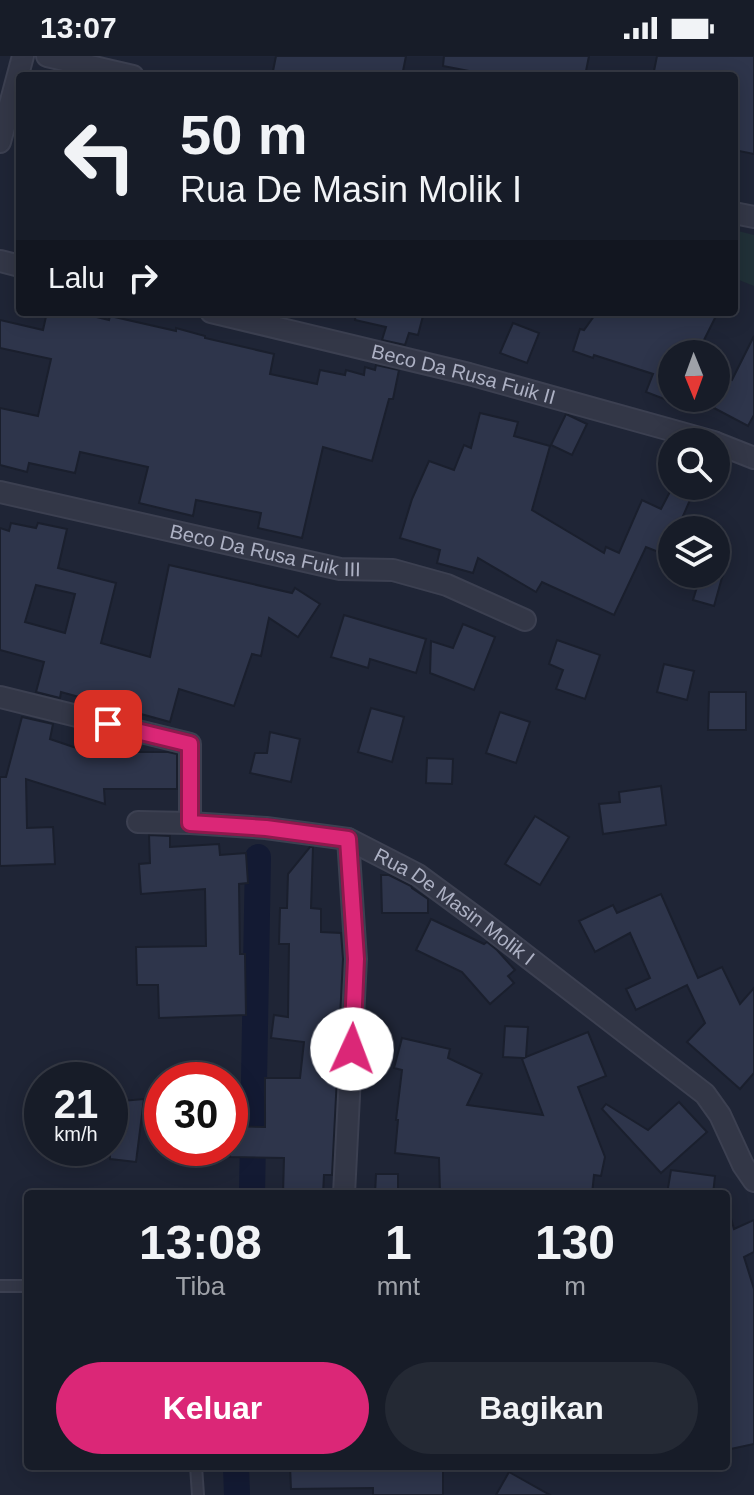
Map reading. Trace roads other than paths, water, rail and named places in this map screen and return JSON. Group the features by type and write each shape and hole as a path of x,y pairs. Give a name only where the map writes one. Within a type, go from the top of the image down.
{"street":[{"path":"47,56 116,72"},
{"path":"0,142 16,82"},
{"name":"Beco Da Rusa Fuik II","path":"228,316 469,374 664,428"},
{"name":"Beco Da Rusa Fuik II","path":"730,448 754,458"},
{"name":"Beco Da Rusa Fuik III","path":"0,492 340,569 393,570 447,585 525,620"},
{"path":"0,697 190,744 190,823"},
{"name":"Rua De Masin Molik I","path":"138,822 266,828 348,839 418,875 705,1094 720,1115 743,1165 754,1181"},
{"path":"344,1190 356,959 348,839"}],"lane":[{"path":"0,1286 24,1286"},
{"path":"196,1470 198,1495"}],"waterway":[{"path":"252,1190 258,857"},
{"path":"236,1470 237,1495"}]}
